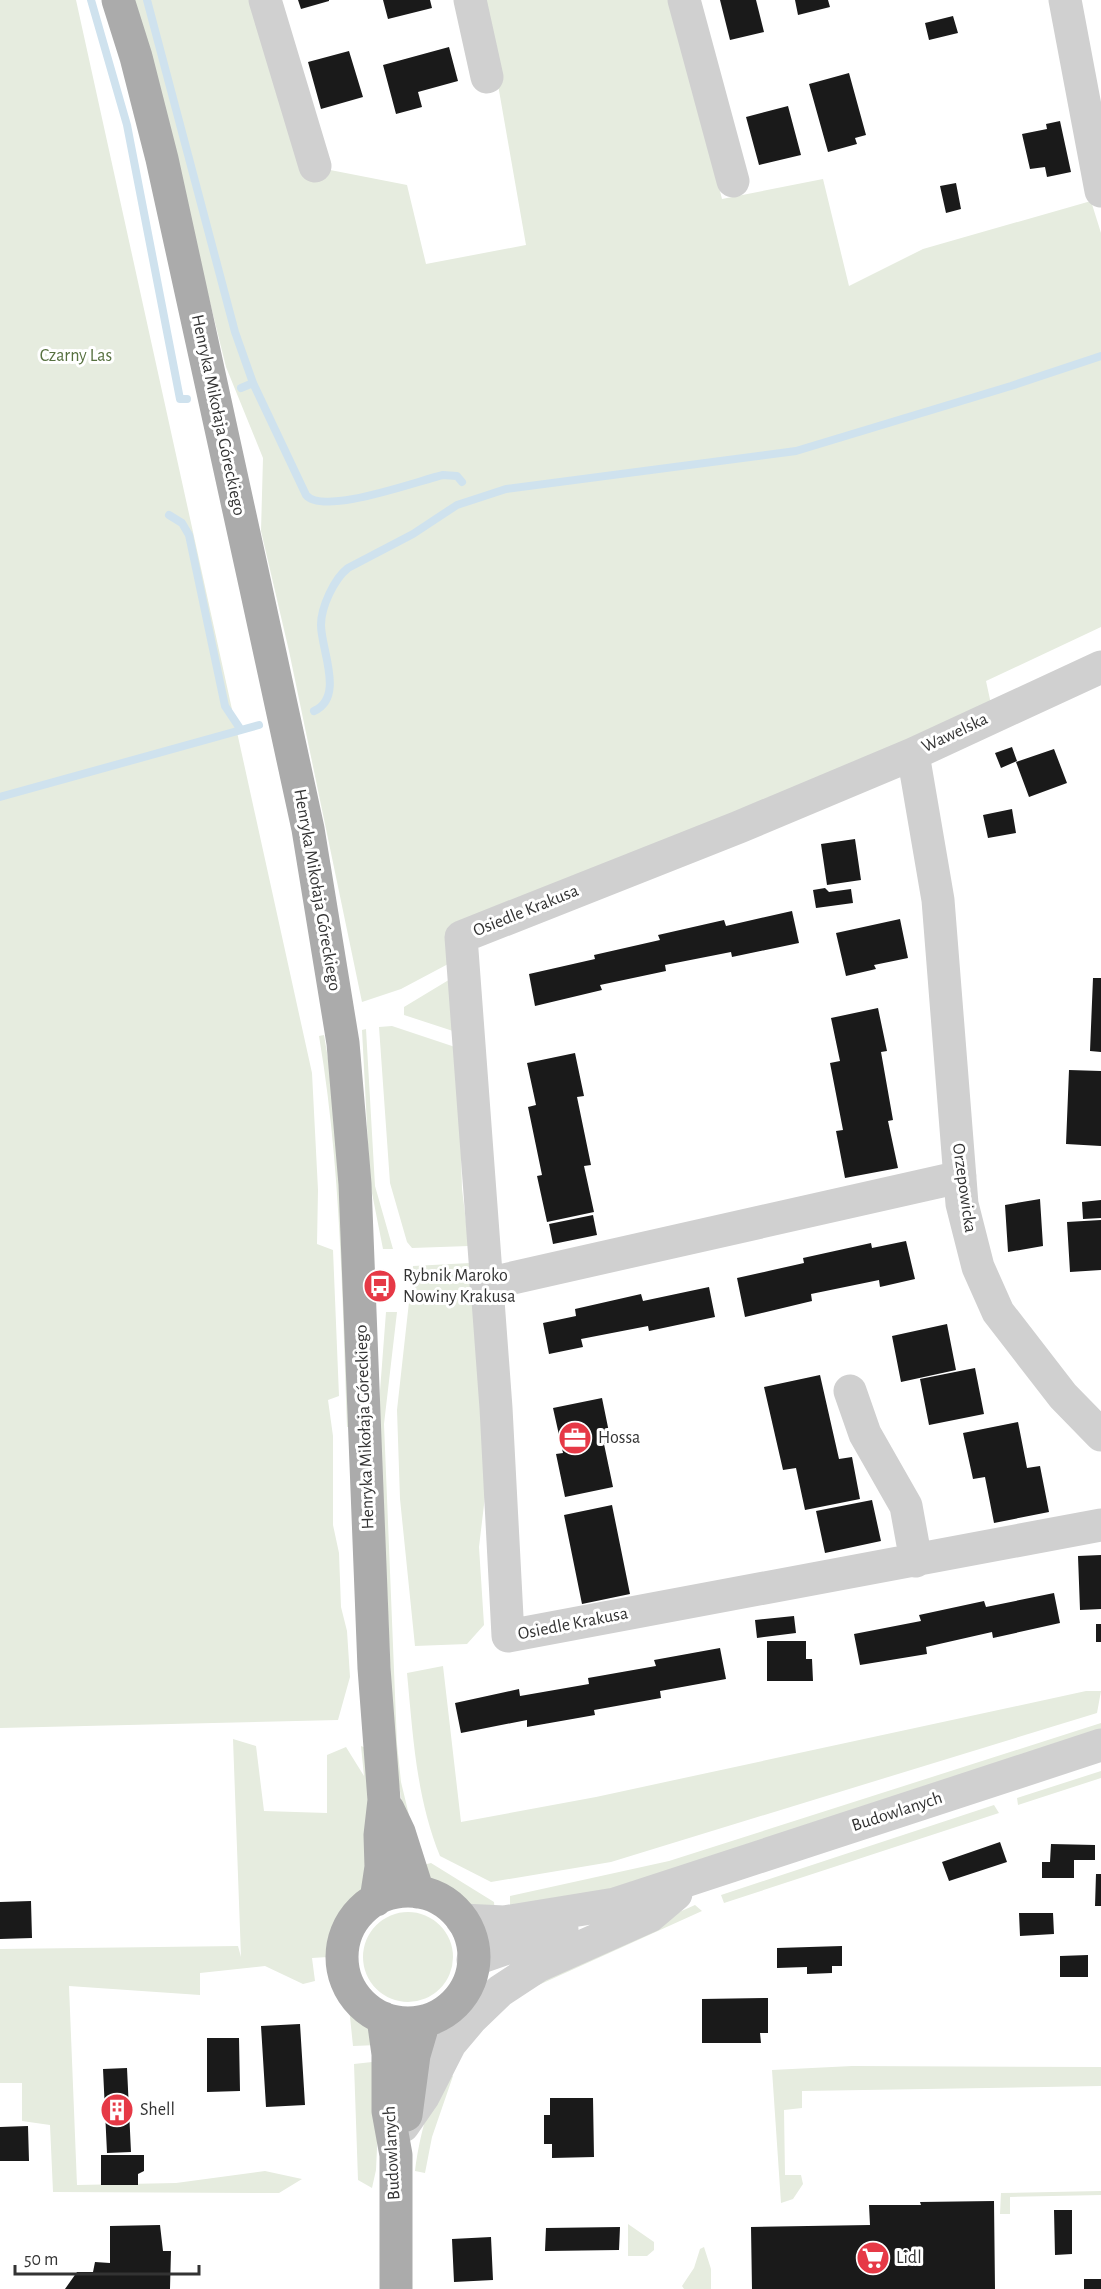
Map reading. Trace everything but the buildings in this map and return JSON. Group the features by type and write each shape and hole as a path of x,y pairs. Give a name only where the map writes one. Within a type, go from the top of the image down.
{"main road":[{"name":"Henryka Mikołaja Góreckiego","path":"118,0 136,57 162,159 225,444 308,830 338,1001 353,1136 376,1708 384,1800 380,1835 381,1867 376,1900"},
{"name":"Henryka Mikołaja Góreckiego","path":"384,1800 399,1832 418,1892"},
{"path":"397,1892 418,1892 440,1899 462,1920 470,1934 473,1960 471,1976 459,1998 447,2010 424,2021 399,2022 383,2018 368,2010 351,1991 342,1960 345,1936 352,1921 376,1900 397,1892"},
{"name":"Budowlanych","path":"383,2018 388,2054 388,2111 400,2140 396,2289"},
{"path":"400,2140 414,2055 424,2021"}],"street":[{"path":"265,0 315,166"},
{"path":"470,0 487,77"},
{"path":"684,0 733,181"},
{"path":"1065,0 1101,191"},
{"name":"Wawelska","path":"938,900 913,753 1101,667"},
{"name":"Osiedle Krakusa","path":"913,753 750,823 461,937 508,1636 1101,1525"},
{"name":"Orzepowicka","path":"938,900 960,1177 963,1204 978,1267 998,1312 1063,1396 1101,1435"},
{"path":"486,1284 960,1177"},
{"path":"850,1391 865,1434 906,1506 916,1561"},
{"name":"Budowlanych","path":"462,1920 504,1922 615,1904 1101,1745"},
{"name":"Budowlanych","path":"400,2140 450,2044 471,2019 500,1991 538,1966 650,1916 694,1878"},
{"path":"473,1960 574,1926 615,1904"}],"green space":[{"name":"Czarny Las","path":"0,0 76,0 312,1073 318,1190 317,1244 333,1250 339,1396 328,1400 333,1436 333,1525 339,1553 341,1607 347,1631 350,1677 338,1720 0,1728"},
{"path":"129,0 258,0 325,169 407,185 426,264 526,245 497,79 479,0 672,0 722,199 823,179 849,286 923,249 1091,201 1101,233 1101,627 986,681 991,704 666,845 456,924 446,932 450,963 401,989 362,1002 289,651 261,531 263,458 226,367 164,116"},
{"path":"452,978 456,1032 404,1015 404,1007"},
{"path":"392,1026 458,1048 462,1189 469,1246 412,1248 407,1242 390,1183 379,1027"},
{"path":"366,1029 375,1186 393,1249 383,1249 370,1183 362,1030"},
{"path":"324,1035 335,1100 353,1427 347,1427 336,1182 319,1036"},
{"path":"470,1263 488,1471 479,1547 484,1625 467,1644 415,1646 400,1499 397,1410 413,1266"},
{"path":"386,1312 397,1312 384,1424 397,1744 401,1782 416,1844 402,1803 394,1756 379,1404"},
{"path":"443,1666 461,1822 596,1797 1086,1691 1101,1691 1097,1713 611,1862 491,1882 440,1856 421,1789 407,1673"},
{"path":"1101,1723 1101,1732 601,1895 510,1915 510,1896 669,1861"},
{"path":"233,1739 256,1746 264,1811 327,1813 327,1755 346,1747 364,1776 361,1746 366,1748 371,1800 363,1894 340,1926 333,1955 327,1965 328,1957 312,1958 315,1981 303,1984 265,1966 200,1973 200,1995 69,1986 77,2185 176,2183 265,2171 302,2179 279,2193 53,2192 50,2125 22,2121 22,2083 0,2083 0,1949 238,1946 241,1957"},
{"path":"1101,1771 1101,1778 1018,1805 1017,1798"},
{"path":"994,1805 999,1813 724,1903 721,1895"},
{"path":"431,1863 494,1902 495,1914 462,1903 434,1884 419,1866"},
{"path":"695,1905 702,1911 532,1988 554,1968"},
{"path":"408,1912 425,1916 440,1925 449,1940 453,1957 449,1974 440,1989 425,1998 408,2002 391,1998 376,1989 367,1974 363,1957 367,1940 376,1925 391,1916"},
{"path":"349,2007 353,2007 371,2027 378,2045 353,2046"},
{"path":"381,2061 376,2170 372,2188 358,2180 354,2064"},
{"path":"852,2066 1101,2067 1101,2086 802,2091 802,2108 784,2110 785,2175 801,2175 803,2184 793,2199 781,2203 772,2070"},
{"path":"444,2069 453,2076 432,2137 425,2173 415,2171 426,2118"},
{"path":"1101,2191 1101,2195 1010,2197 1010,2214 1000,2214 1001,2193"},
{"path":"628,2224 654,2242 654,2250 647,2256 628,2256"},
{"path":"704,2247 711,2269 711,2289 684,2289 682,2286 694,2268 700,2249"}],"waterway":[{"path":"91,0 127,125 180,399 187,399"},
{"path":"147,0 235,332 253,383 306,495 316,500 331,502 371,495 443,475 457,476 462,482"},
{"path":"314,711 323,704 330,684 321,625 326,602 333,586 348,568 413,534 457,505 506,489 796,451 1011,386 1101,356"},
{"path":"241,388 253,383"},
{"path":"169,515 182,523 189,535 225,706 241,730"},
{"path":"0,797 259,725"}],"place":[{"name":"Rybnik Maroko Nowiny Krakusa","path":"380,1286"},
{"name":"Hossa","path":"575,1438"},
{"name":"Shell","path":"117,2110"},
{"name":"Lidl","path":"873,2258"}]}
